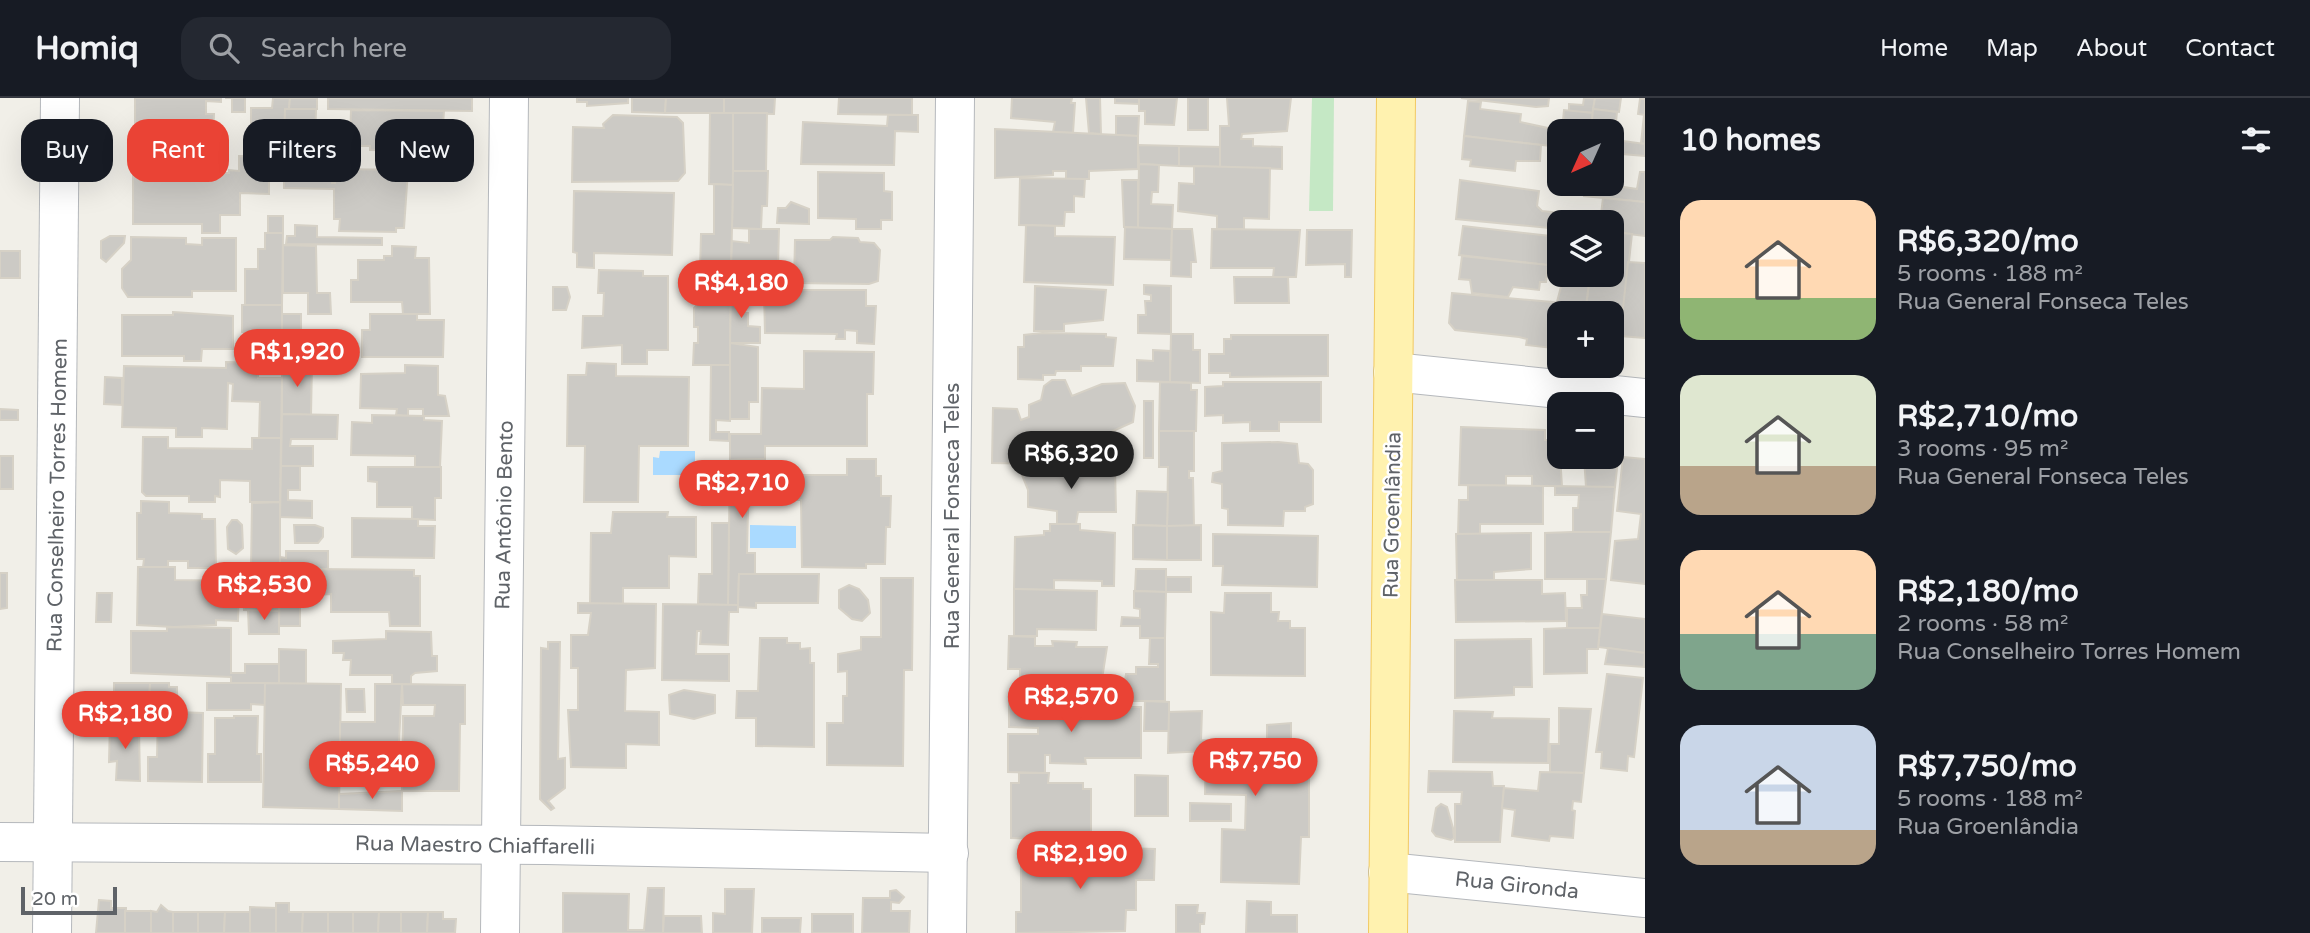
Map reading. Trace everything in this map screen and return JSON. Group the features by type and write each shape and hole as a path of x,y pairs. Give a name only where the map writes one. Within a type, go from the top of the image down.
{"main road":[{"name":"Rua Groenlândia","path":"1388,933 1396,98"}],"street":[{"name":"Rua Conselheiro Torres Homem","path":"52,933 60,98"},
{"name":"Rua Antônio Bento","path":"500,933 509,98"},
{"name":"Rua General Fonseca Teles","path":"947,933 955,98"},
{"path":"1393,372 1645,398"},
{"name":"Rua Maestro Chiaffarelli","path":"0,842 501,845 949,853"},
{"name":"Rua Gironda","path":"1388,872 1645,898"}],"green space":[{"path":"1312,98 1334,98 1333,211 1309,211"}],"water":[{"path":"660,451 695,451 695,475 653,475 653,457 659,458"},
{"path":"750,525 796,526 796,548 750,548"}],"building":[{"path":"135,98 221,98 221,102 206,101 206,114 214,114 214,119 135,119"},
{"path":"232,98 245,98 245,112 232,112"},
{"path":"273,98 290,98 289,109 285,109 285,119 251,119 251,108 272,108"},
{"path":"290,98 317,98 317,109 289,109"},
{"path":"328,98 472,98 472,111 328,109"},
{"path":"577,98 628,98 628,103 587,106 587,102 577,102"},
{"path":"632,98 666,98 665,113 632,112"},
{"path":"666,98 724,98 724,113 665,113"},
{"path":"724,98 775,98 774,114 724,113"},
{"path":"839,98 912,98 912,115 838,114"},
{"path":"1012,98 1072,98 1071,103 1075,103 1073,133 1053,132 1055,122 1011,118"},
{"path":"1086,98 1100,98 1101,134 1089,133"},
{"path":"1115,98 1139,98 1139,104 1115,103"},
{"path":"1139,98 1177,98 1174,125 1145,124 1145,111 1139,111"},
{"path":"1188,98 1208,98 1208,130 1188,130"},
{"path":"1227,98 1291,98 1287,131 1242,134 1241,139 1253,139 1253,146 1282,147 1282,169 1220,167 1220,126 1229,126"},
{"path":"1461,98 1549,98 1548,106 1536,107"},
{"path":"1584,98 1595,98 1593,113 1569,111 1569,104 1583,105"},
{"path":"1595,98 1621,98 1619,112 1593,109"},
{"path":"1640,99 1645,99 1645,115 1638,114"},
{"path":"1468,101 1481,102 1480,109 1521,114 1520,122 1547,128 1547,146 1464,136"},
{"path":"285,109 316,109 316,119 285,119"},
{"path":"1593,109 1617,112 1616,119 1592,119"},
{"path":"351,110 444,111 443,119 375,119 375,150 370,150 370,146 361,146 361,119 351,119"},
{"path":"1564,110 1593,113 1592,119 1563,119"},
{"path":"710,113 733,113 733,185 709,184"},
{"path":"733,113 767,113 766,172 733,171"},
{"path":"613,115 677,117 683,123 685,173 678,181 572,182 573,127 604,128 603,124"},
{"path":"888,115 918,115 918,132 895,131 894,165 801,164 803,122 887,126"},
{"path":"1645,115 1645,144 1641,143"},
{"path":"1116,116 1139,116 1138,136 1116,135"},
{"path":"995,129 1138,136 1138,169 1089,171 1089,179 1066,179 1066,171 1053,171 1053,175 995,178"},
{"path":"1464,136 1541,145 1540,161 1516,161 1515,171 1470,166 1471,160 1462,159"},
{"path":"1624,141 1645,144 1645,156 1624,154"},
{"path":"1138,145 1179,146 1179,166 1139,164"},
{"path":"1179,146 1220,147 1220,167 1179,166"},
{"path":"239,156 243,156 243,182 269,182 269,194 240,193 240,215 220,215 220,233 202,233 202,224 133,224 133,182 229,182 229,170 239,171"},
{"path":"1139,164 1159,165 1158,192 1152,192 1151,204 1173,205 1172,229 1138,228"},
{"path":"1194,166 1270,168 1269,219 1244,218 1244,229 1217,229 1217,216 1178,211 1179,183 1194,184"},
{"path":"361,169 375,170 375,182 407,182 404,228 396,228 396,232 339,231 340,219 334,219 334,189 284,188 284,182 361,182"},
{"path":"733,171 768,171 767,206 762,206 761,229 732,228"},
{"path":"818,172 884,173 884,191 892,192 892,220 881,220 881,229 856,229 856,219 818,218"},
{"path":"1640,172 1645,172 1645,202 1584,196 1624,196 1624,187 1637,189"},
{"path":"1020,178 1085,179 1084,197 1074,196 1074,212 1065,212 1064,226 1019,225"},
{"path":"1122,180 1138,180 1138,228 1124,227"},
{"path":"1460,180 1539,191 1537,206 1547,212 1547,228 1456,219"},
{"path":"714,184 733,185 731,270 700,270 701,234 714,234"},
{"path":"574,191 674,193 672,255 594,253 594,268 577,267 577,253 573,252"},
{"path":"1603,198 1645,202 1645,236 1624,233 1624,210 1602,210"},
{"path":"791,202 809,209 809,224 777,223 778,208 786,208"},
{"path":"268,216 283,216 283,233 268,233"},
{"path":"295,225 317,226 317,237 382,238 382,245 286,244 287,236 295,236"},
{"path":"1026,225 1055,226 1055,236 1115,237 1113,285 1024,282"},
{"path":"1463,226 1547,236 1547,265 1459,255"},
{"path":"1125,227 1172,229 1171,260 1124,259"},
{"path":"749,229 779,229 778,266 744,265 743,269 731,269 732,241 749,243"},
{"path":"1172,229 1192,229 1196,262 1191,262 1191,277 1171,276"},
{"path":"1212,229 1300,230 1296,277 1273,277 1274,268 1211,268"},
{"path":"1307,230 1352,230 1351,277 1345,277 1345,264 1306,265"},
{"path":"265,233 283,233 282,305 245,305 245,269 258,269 258,249 265,249"},
{"path":"1624,233 1632,234 1624,307 1624,301 1587,301 1589,287 1624,287"},
{"path":"110,236 125,236 124,243 106,262 101,258 101,241"},
{"path":"131,237 186,238 186,244 202,245 202,238 236,238 236,291 192,291 192,297 128,297 122,288 122,269 131,260"},
{"path":"833,237 858,238 860,242 874,243 880,250 878,281 869,284 794,283 795,240 830,240"},
{"path":"283,245 316,246 317,293 330,293 331,314 308,314 308,293 283,293"},
{"path":"392,246 416,247 415,258 429,258 430,314 403,314 402,302 351,302 351,280 358,280 358,260 384,260 384,256 392,256"},
{"path":"0,251 20,251 20,278 0,278"},
{"path":"1462,256 1547,265 1546,282 1540,282 1539,290 1513,287 1508,297 1472,293 1470,280 1459,279"},
{"path":"1628,262 1645,263 1645,338 1624,336 1624,301"},
{"path":"599,270 643,271 643,276 668,276 668,350 647,350 647,364 622,364 622,345 582,348 583,316 603,316 604,293 598,293"},
{"path":"695,270 731,270 730,365 693,365 694,343 698,343 698,327 694,327 694,308 698,304"},
{"path":"1234,277 1288,277 1289,303 1235,303"},
{"path":"1144,285 1171,286 1171,334 1138,333 1138,315 1146,315 1145,301 1151,301 1151,295 1144,294"},
{"path":"1035,286 1106,290 1103,320 1064,324 1064,331 1034,331"},
{"path":"553,287 567,287 570,297 566,310 553,310"},
{"path":"731,287 746,287 743,313 748,313 748,326 760,327 760,343 730,343"},
{"path":"1561,287 1588,287 1587,301 1557,301"},
{"path":"795,290 866,290 866,306 876,306 874,344 857,343 857,331 845,330 845,339 836,339 837,334 765,333 764,293 795,293"},
{"path":"1452,293 1547,302 1547,347 1526,345 1527,339 1519,337 1455,330 1449,323"},
{"path":"242,305 282,305 282,363 260,363 260,336 242,332"},
{"path":"173,312 233,316 233,349 202,349 201,361 184,361 184,356 122,356 122,315 173,315"},
{"path":"282,314 301,314 301,332 304,332 305,344 315,344 315,364 282,363"},
{"path":"370,314 417,314 417,320 444,320 443,357 362,357 362,330 370,330"},
{"path":"1106,334 1106,337 1116,338 1113,366 1081,366 1081,371 1056,371 1055,375 1043,375 1043,380 1018,379 1018,347 1024,347 1024,335"},
{"path":"1171,334 1193,334 1193,350 1200,350 1200,383 1170,382"},
{"path":"1231,335 1328,335 1328,376 1230,377 1230,373 1209,373 1209,354 1224,354 1224,339 1231,339"},
{"path":"730,343 758,347 758,402 749,402 749,419 730,419"},
{"path":"1153,350 1170,351 1170,382 1137,381 1137,360 1153,361"},
{"path":"804,351 874,352 873,394 867,394 867,446 765,446 765,459 730,460 730,434 761,434 762,388 804,389"},
{"path":"226,362 258,363 258,378 282,378 281,438 259,438 260,402 232,401 233,384 228,383 227,429 202,428 202,437 176,437 176,428 122,427 124,366 226,368"},
{"path":"282,363 312,364 311,415 282,414"},
{"path":"587,363 616,364 616,376 689,377 688,446 639,446 638,502 584,502 585,446 567,446 568,375 586,375"},
{"path":"405,365 438,366 438,395 445,396 449,416 423,416 423,409 408,409 408,416 396,415 397,409 360,408 361,374 405,373"},
{"path":"711,365 730,365 730,421 716,420 716,432 729,432 729,441 710,440"},
{"path":"105,377 122,378 122,405 104,404"},
{"path":"1052,380 1065,380 1072,396 1102,384 1125,383 1135,406 1133,422 1082,445 1085,452 1072,458 1068,449 1046,456 1046,464 992,463 993,408 1017,409 1021,420 1029,417 1029,405 1041,400 1044,386"},
{"path":"1160,382 1191,383 1191,390 1197,390 1196,431 1159,431"},
{"path":"1223,382 1321,382 1321,422 1279,422 1279,431 1250,431 1250,422 1223,423 1223,415 1205,416 1205,387 1223,386"},
{"path":"1144,401 1153,401 1153,458 1144,458"},
{"path":"0,409 18,410 18,420 0,420"},
{"path":"282,414 338,415 337,439 291,439 290,446 313,446 313,466 281,466"},
{"path":"372,415 424,416 424,420 442,421 440,467 415,467 415,456 351,455 352,422 372,423"},
{"path":"1461,427 1545,430 1547,469 1561,469 1562,486 1532,486 1532,476 1506,476 1506,486 1459,485"},
{"path":"1159,431 1194,431 1194,471 1189,471 1189,478 1193,478 1194,526 1167,526 1168,467 1159,467"},
{"path":"143,437 168,437 168,448 252,449 252,438 281,438 280,502 250,502 250,481 220,480 220,497 215,496 215,502 189,502 189,496 146,496 142,492"},
{"path":"1222,443 1297,444 1299,463 1308,464 1313,470 1313,504 1305,507 1305,511 1284,511 1283,526 1228,525 1228,509 1222,508 1222,484 1212,482 1213,473 1222,471"},
{"path":"0,456 13,456 13,489 0,489"},
{"path":"1624,457 1645,459 1645,584 1611,580 1615,541 1638,539 1641,514 1617,511"},
{"path":"765,459 764,495 744,494 744,510 748,510 747,553 755,553 755,574 739,574 738,605 728,605 730,460"},
{"path":"847,459 876,459 876,476 881,476 881,496 891,496 890,527 886,527 885,564 866,564 866,568 802,567 801,500 781,500 782,475 847,475"},
{"path":"281,466 300,466 300,490 288,490 288,500 312,501 312,518 280,517"},
{"path":"368,467 441,467 441,498 435,498 435,520 412,519 412,507 377,507 377,482 368,481"},
{"path":"1032,467 1115,468 1116,512 1078,512 1076,524 1057,524 1057,511 1028,507 1028,490 1022,475"},
{"path":"1585,469 1617,469 1615,487 1586,487"},
{"path":"1468,485 1543,486 1543,524 1480,524 1480,534 1458,535 1459,500 1468,500"},
{"path":"1555,486 1615,487 1611,532 1573,532 1573,508 1578,508 1579,495 1555,495"},
{"path":"1137,491 1168,492 1167,526 1136,525"},
{"path":"141,501 169,502 169,513 202,514 202,519 215,519 216,568 188,568 188,561 168,561 168,567 143,567 144,559 137,559 137,513 141,513"},
{"path":"280,502 280,569 251,568 252,503"},
{"path":"613,512 668,512 667,517 696,517 696,557 669,556 669,588 623,588 623,604 590,604 591,533 611,533"},
{"path":"352,518 418,519 418,526 435,526 434,558 352,557"},
{"path":"232,520 237,520 242,525 243,548 236,554 228,549 227,527"},
{"path":"712,523 729,523 728,605 698,604 699,574 712,574"},
{"path":"1050,524 1080,524 1080,530 1115,533 1114,586 1102,586 1102,581 1054,580 1054,590 1014,589 1015,537 1044,535 1044,531 1050,531"},
{"path":"294,525 315,525 323,528 323,537 318,543 295,543"},
{"path":"1133,525 1167,526 1167,560 1133,559"},
{"path":"1201,525 1201,560 1167,560 1167,526"},
{"path":"1611,532 1606,579 1545,579 1545,533"},
{"path":"1531,533 1531,569 1494,572 1494,580 1457,581 1456,534"},
{"path":"1213,534 1318,536 1317,587 1222,585 1223,566 1213,566"},
{"path":"286,551 328,551 328,569 280,569 280,557 286,558"},
{"path":"138,567 175,567 175,580 239,581 238,621 216,620 216,625 174,627 137,625"},
{"path":"241,568 280,569 279,611 244,610"},
{"path":"280,569 300,569 300,626 279,626"},
{"path":"318,569 414,570 414,576 420,576 420,626 390,626 389,612 331,612 331,594 318,595"},
{"path":"1136,569 1166,569 1166,592 1135,591"},
{"path":"0,573 7,573 7,608 0,609"},
{"path":"739,574 819,574 818,603 756,603 756,608 738,607"},
{"path":"1166,577 1191,577 1191,592 1166,592"},
{"path":"881,578 913,578 912,670 904,670 903,766 827,765 827,723 843,723 843,696 847,696 847,671 838,672 838,654 861,650 861,637 881,637"},
{"path":"1587,579 1606,579 1600,628 1567,628 1567,608 1582,608 1581,595 1587,595"},
{"path":"1455,580 1542,580 1542,594 1565,593 1566,621 1456,622"},
{"path":"849,585 859,589 868,600 870,613 862,621 852,619 839,608 839,590"},
{"path":"1014,589 1097,591 1096,630 1037,629 1037,636 1014,636"},
{"path":"1134,591 1166,592 1165,638 1140,638 1140,626 1121,626 1122,617 1140,618 1140,609 1134,608"},
{"path":"97,593 112,593 111,622 96,622"},
{"path":"1225,593 1271,593 1271,612 1279,612 1278,621 1290,621 1290,628 1305,628 1305,676 1211,675 1211,612 1224,613"},
{"path":"578,603 656,604 655,668 626,670 625,711 659,712 659,745 626,744 626,768 571,767 568,710 578,710 578,668 571,668 571,635 588,635 591,613 578,613"},
{"path":"663,604 738,605 738,612 729,612 728,645 700,644 701,631 697,631 696,654 729,654 729,681 662,680"},
{"path":"248,610 279,611 279,634 249,634"},
{"path":"1602,614 1645,619 1645,653 1598,647"},
{"path":"167,627 231,628 231,673 245,673 245,664 279,664 279,684 231,683 231,677 131,673 131,631 167,631"},
{"path":"1600,628 1598,649 1587,649 1587,673 1544,674 1544,629"},
{"path":"386,631 431,632 432,656 437,656 437,671 415,673 411,676 411,685 392,684 392,675 350,675 351,660 343,660 344,653 333,653 333,641 386,639"},
{"path":"1009,636 1035,637 1035,646 1053,646 1052,641 1077,642 1076,647 1107,647 1102,679 1106,679 1106,691 1072,689 1071,699 1049,698 1050,689 1020,689 1020,669 1008,669"},
{"path":"760,638 787,638 787,643 800,643 800,649 810,648 810,663 814,663 814,747 756,746 756,718 736,718 737,691 758,691"},
{"path":"1150,638 1165,638 1165,701 1122,701 1126,674 1136,674 1136,667 1158,667 1158,664 1149,664"},
{"path":"1531,639 1532,687 1514,687 1514,695 1455,698 1455,640"},
{"path":"548,642 560,642 558,759 565,758 565,788 548,801 554,808 551,810 540,799 541,648 548,649"},
{"path":"1608,648 1645,653 1644,667 1605,664"},
{"path":"279,649 306,650 306,684 279,684"},
{"path":"1607,674 1643,678 1634,757 1628,756 1627,771 1601,768 1602,752 1596,752"},
{"path":"114,683 150,683 149,702 114,701"},
{"path":"150,683 169,683 169,687 177,687 177,712 203,713 202,782 148,781 148,757 157,757 158,715 149,715"},
{"path":"207,683 265,683 265,705 251,704 251,710 207,710"},
{"path":"265,683 341,684 339,809 263,807"},
{"path":"375,684 402,684 397,780 356,780 356,754 340,754 340,722 375,722"},
{"path":"402,684 465,685 465,724 460,724 459,791 402,791 403,716 434,716 435,705 403,705"},
{"path":"346,689 364,689 365,712 347,712"},
{"path":"684,690 715,695 715,713 694,719 670,714 669,695"},
{"path":"1009,698 1034,698 1034,707 1053,707 1053,699 1085,700 1085,707 1141,707 1141,758 1085,758 1086,764 1050,763 1050,755 1045,755 1045,773 1008,772 1008,734 1038,734 1038,728 1009,727"},
{"path":"1145,701 1169,702 1169,731 1144,731"},
{"path":"1559,708 1591,709 1584,773 1550,772 1550,744 1559,744"},
{"path":"1202,711 1201,740 1267,742 1267,725 1291,723 1291,742 1297,742 1297,753 1309,753 1309,837 1301,837 1299,884 1221,882 1222,829 1245,830 1246,795 1205,794 1206,751 1168,753 1169,712"},
{"path":"1454,711 1493,712 1492,718 1549,719 1548,763 1453,762"},
{"path":"258,716 257,754 261,754 261,782 208,782 208,754 215,754 215,718"},
{"path":"110,721 128,721 127,728 139,728 140,781 116,780 117,761 109,762"},
{"path":"1429,771 1492,772 1493,786 1504,786 1500,842 1455,842 1455,804 1461,804 1462,792 1428,792"},
{"path":"1540,772 1584,773 1581,802 1573,801 1573,838 1550,836 1549,841 1512,836 1515,810 1502,808 1504,788 1538,791"},
{"path":"1019,773 1049,773 1048,783 1083,783 1083,789 1091,789 1091,848 1046,847 1046,839 1011,838 1011,783 1019,783"},
{"path":"1135,775 1168,776 1168,816 1135,816"},
{"path":"402,791 402,811 339,809 339,794"},
{"path":"1190,803 1231,804 1231,821 1190,821"},
{"path":"1441,804 1447,807 1453,828 1454,838 1451,840 1436,836 1432,831 1436,808"},
{"path":"1123,848 1155,849 1154,880 1136,880 1136,910 1126,910 1125,931 1016,933 1016,912 1021,912 1021,851 1068,851 1067,857 1123,857"},
{"path":"648,888 664,888 663,933 563,933 563,893 629,894 628,930 644,930"},
{"path":"725,889 754,889 752,933 713,933 713,913 725,914"},
{"path":"896,890 904,897 899,903 891,902 891,911 910,911 909,933 862,933 863,898 890,898 890,891"},
{"path":"99,900 111,901 111,908 126,908 125,933 96,933"},
{"path":"1247,901 1271,902 1271,915 1297,915 1297,933 1246,933"},
{"path":"276,903 289,903 289,912 303,912 302,933 276,933"},
{"path":"161,905 173,912 173,933 151,933 151,911 157,912"},
{"path":"1176,905 1198,905 1197,913 1205,913 1204,924 1200,924 1200,933 1176,933"},
{"path":"250,907 276,908 276,933 250,933"},
{"path":"125,911 151,911 151,933 125,933"},
{"path":"173,912 198,912 198,933 173,933"},
{"path":"198,912 225,912 224,933 198,933"},
{"path":"225,912 250,912 250,933 224,933"},
{"path":"303,912 328,912 328,933 302,933"},
{"path":"328,912 353,912 353,933 328,933"},
{"path":"353,912 379,912 378,933 353,933"},
{"path":"379,912 401,912 401,933 378,933"},
{"path":"401,912 428,912 427,933 401,933"},
{"path":"428,912 443,912 443,919 456,919 455,933 427,933"},
{"path":"812,914 853,914 853,933 812,933"},
{"path":"664,916 701,916 702,933 663,933"},
{"path":"762,918 801,918 800,933 762,933"}]}
